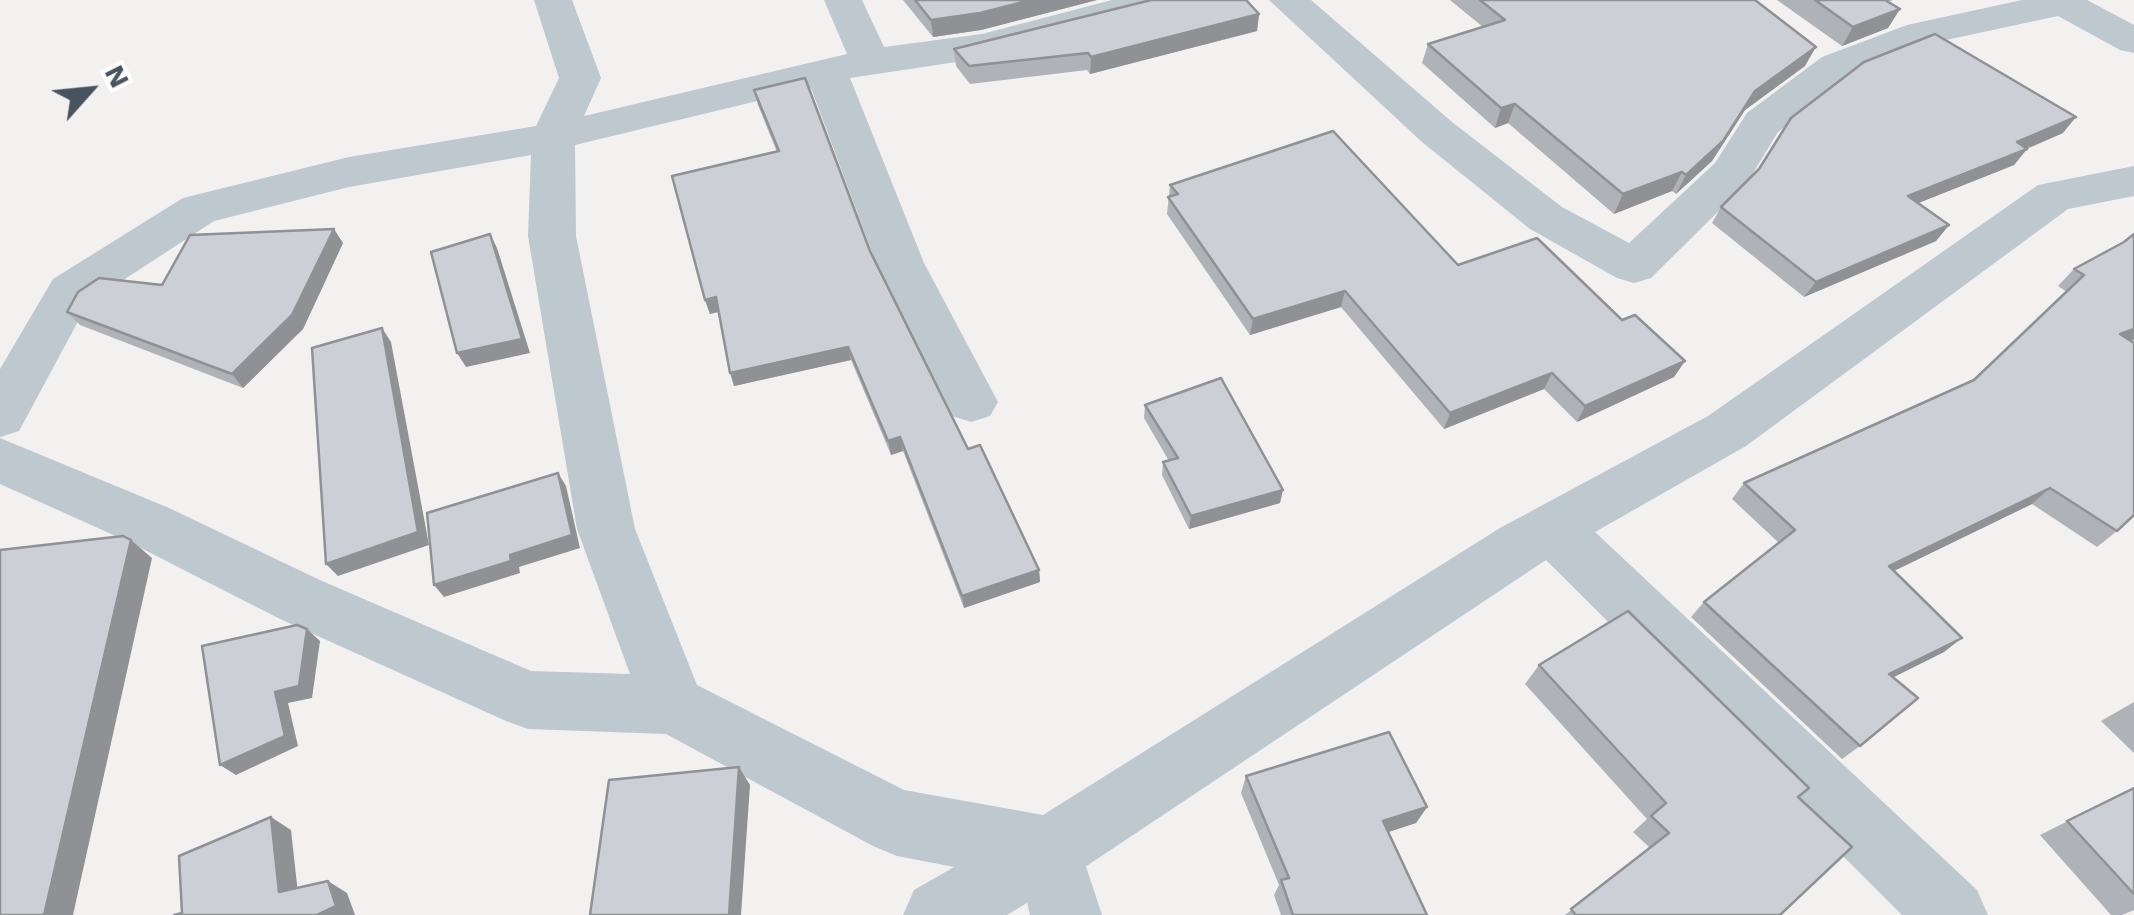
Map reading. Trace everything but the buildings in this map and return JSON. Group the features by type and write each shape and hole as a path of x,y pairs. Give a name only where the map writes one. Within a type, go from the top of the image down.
{"street":[{"path":"553,0 580,78 553,137 552,236 606,529 673,705"},
{"path":"842,0 848,66 900,263 970,402"},
{"path":"0,416 70,291 199,209 349,172 553,137 848,66 983,46 1156,0"},
{"path":"1288,0 1437,132 1546,218 1634,266 1731,174 1762,122 1822,55 2062,3 2134,41"},
{"path":"939,915 1058,883 1551,528 1727,431 2054,196 2134,181"},
{"path":"0,460 528,700 673,705 897,822 1058,883"},
{"path":"1551,528 1952,915"}]}
